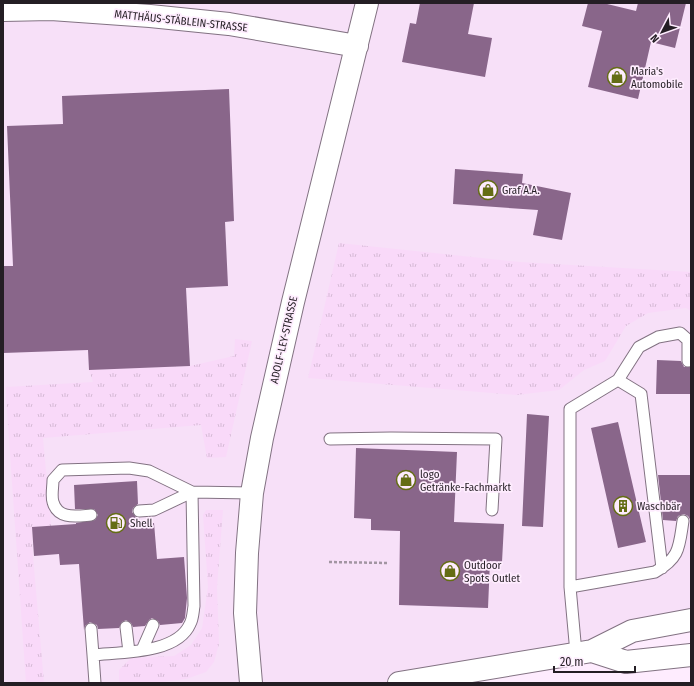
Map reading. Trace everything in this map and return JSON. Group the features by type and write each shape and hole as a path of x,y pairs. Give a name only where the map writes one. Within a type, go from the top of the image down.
{"street":[{"name":"ADOLF-LEY-STRASSE","path":"251,683 245,613 246,553 252,493 262,438 293,302 367,3"},
{"name":"MATTHÄUS-STÄBLEIN-STRASSE","path":"3,10 51,9 150,16 229,24 357,46"},
{"path":"399,683 584,652 632,630 691,620"},
{"path":"584,652 626,662 691,655"}],"lane":[{"path":"584,652 570,587 570,409 618,380 639,347 658,337 680,333 688,340 688,361"},
{"path":"618,380 641,394 662,568"},
{"path":"330,439 496,439 492,510"},
{"path":"91,515 71,517 59,512 53,502 52,480 62,470 129,468 149,471 192,492 252,493"},
{"path":"139,511 154,510 192,492"},
{"path":"93,655 150,650 170,643 182,635 190,624 194,606 189,566 192,492"},
{"path":"570,587 655,572 662,568 671,562 678,552 683,521"},
{"path":"142,650 153,625"},
{"path":"126,627 129,652"},
{"path":"91,630 95,683"}],"path":[{"path":"329,562 387,563"}],"shaded area":[{"path":"3,3 691,3 691,614 590,649 386,683 3,683"}],"green space":[{"path":"339,243 520,262 691,272 691,311 686,308 648,313 626,326 605,361 584,370 559,390 516,395 308,378"},
{"path":"235,339 252,341 226,457 207,458 201,425 43,438 51,526 32,527 33,556 44,683 26,683 6,387 93,382 89,370 190,366 234,356"},
{"path":"206,510 223,510 217,587 219,644 214,662 206,672 186,679 156,683 119,683 119,670 131,658 174,656 191,645 202,628 208,587 203,515"}],"building":[{"path":"420,3 474,3 468,34 492,38 485,77 402,62 410,23 416,24"},
{"path":"588,3 603,3 636,11 638,3 686,3 675,48 651,42 638,99 588,87 602,31 582,26"},
{"path":"229,89 234,221 225,222 228,286 186,288 190,366 89,370 88,350 3,353 3,266 13,266 7,126 63,124 62,96"},
{"path":"455,169 523,174 522,183 571,193 562,240 533,235 538,210 453,204"},
{"path":"657,360 681,361 684,367 691,367 691,394 656,394"},
{"path":"527,414 549,416 543,527 522,526"},
{"name":"Waschbär","path":"618,422 646,542 618,548 591,428"},
{"path":"356,448 457,452 454,522 504,524 502,562 490,561 488,608 399,605 400,531 371,530 371,519 354,518"},
{"path":"658,475 691,475 691,521 688,516 684,514 678,516 676,521 663,520"},
{"path":"137,481 138,504 133,508 132,512 139,518 140,524 154,523 157,559 184,557 187,598 185,618 182,623 160,625 158,621 152,618 145,626 133,627 131,623 126,620 122,622 119,628 98,629 97,625 90,622 85,626 84,630 79,564 60,565 59,554 34,556 32,527 76,524 95,520 98,515 94,509 75,509 74,485"}],"place":[{"name":"Maria's Automobile","path":"617,77"},
{"name":"Graf A.A.","path":"488,190"},
{"name":"logo Getränke-Fachmarkt","path":"406,480"},
{"name":"Waschbär","path":"623,506"},
{"name":"Shell","path":"116,523"},
{"name":"Outdoor Spots Outlet","path":"450,571"}]}
